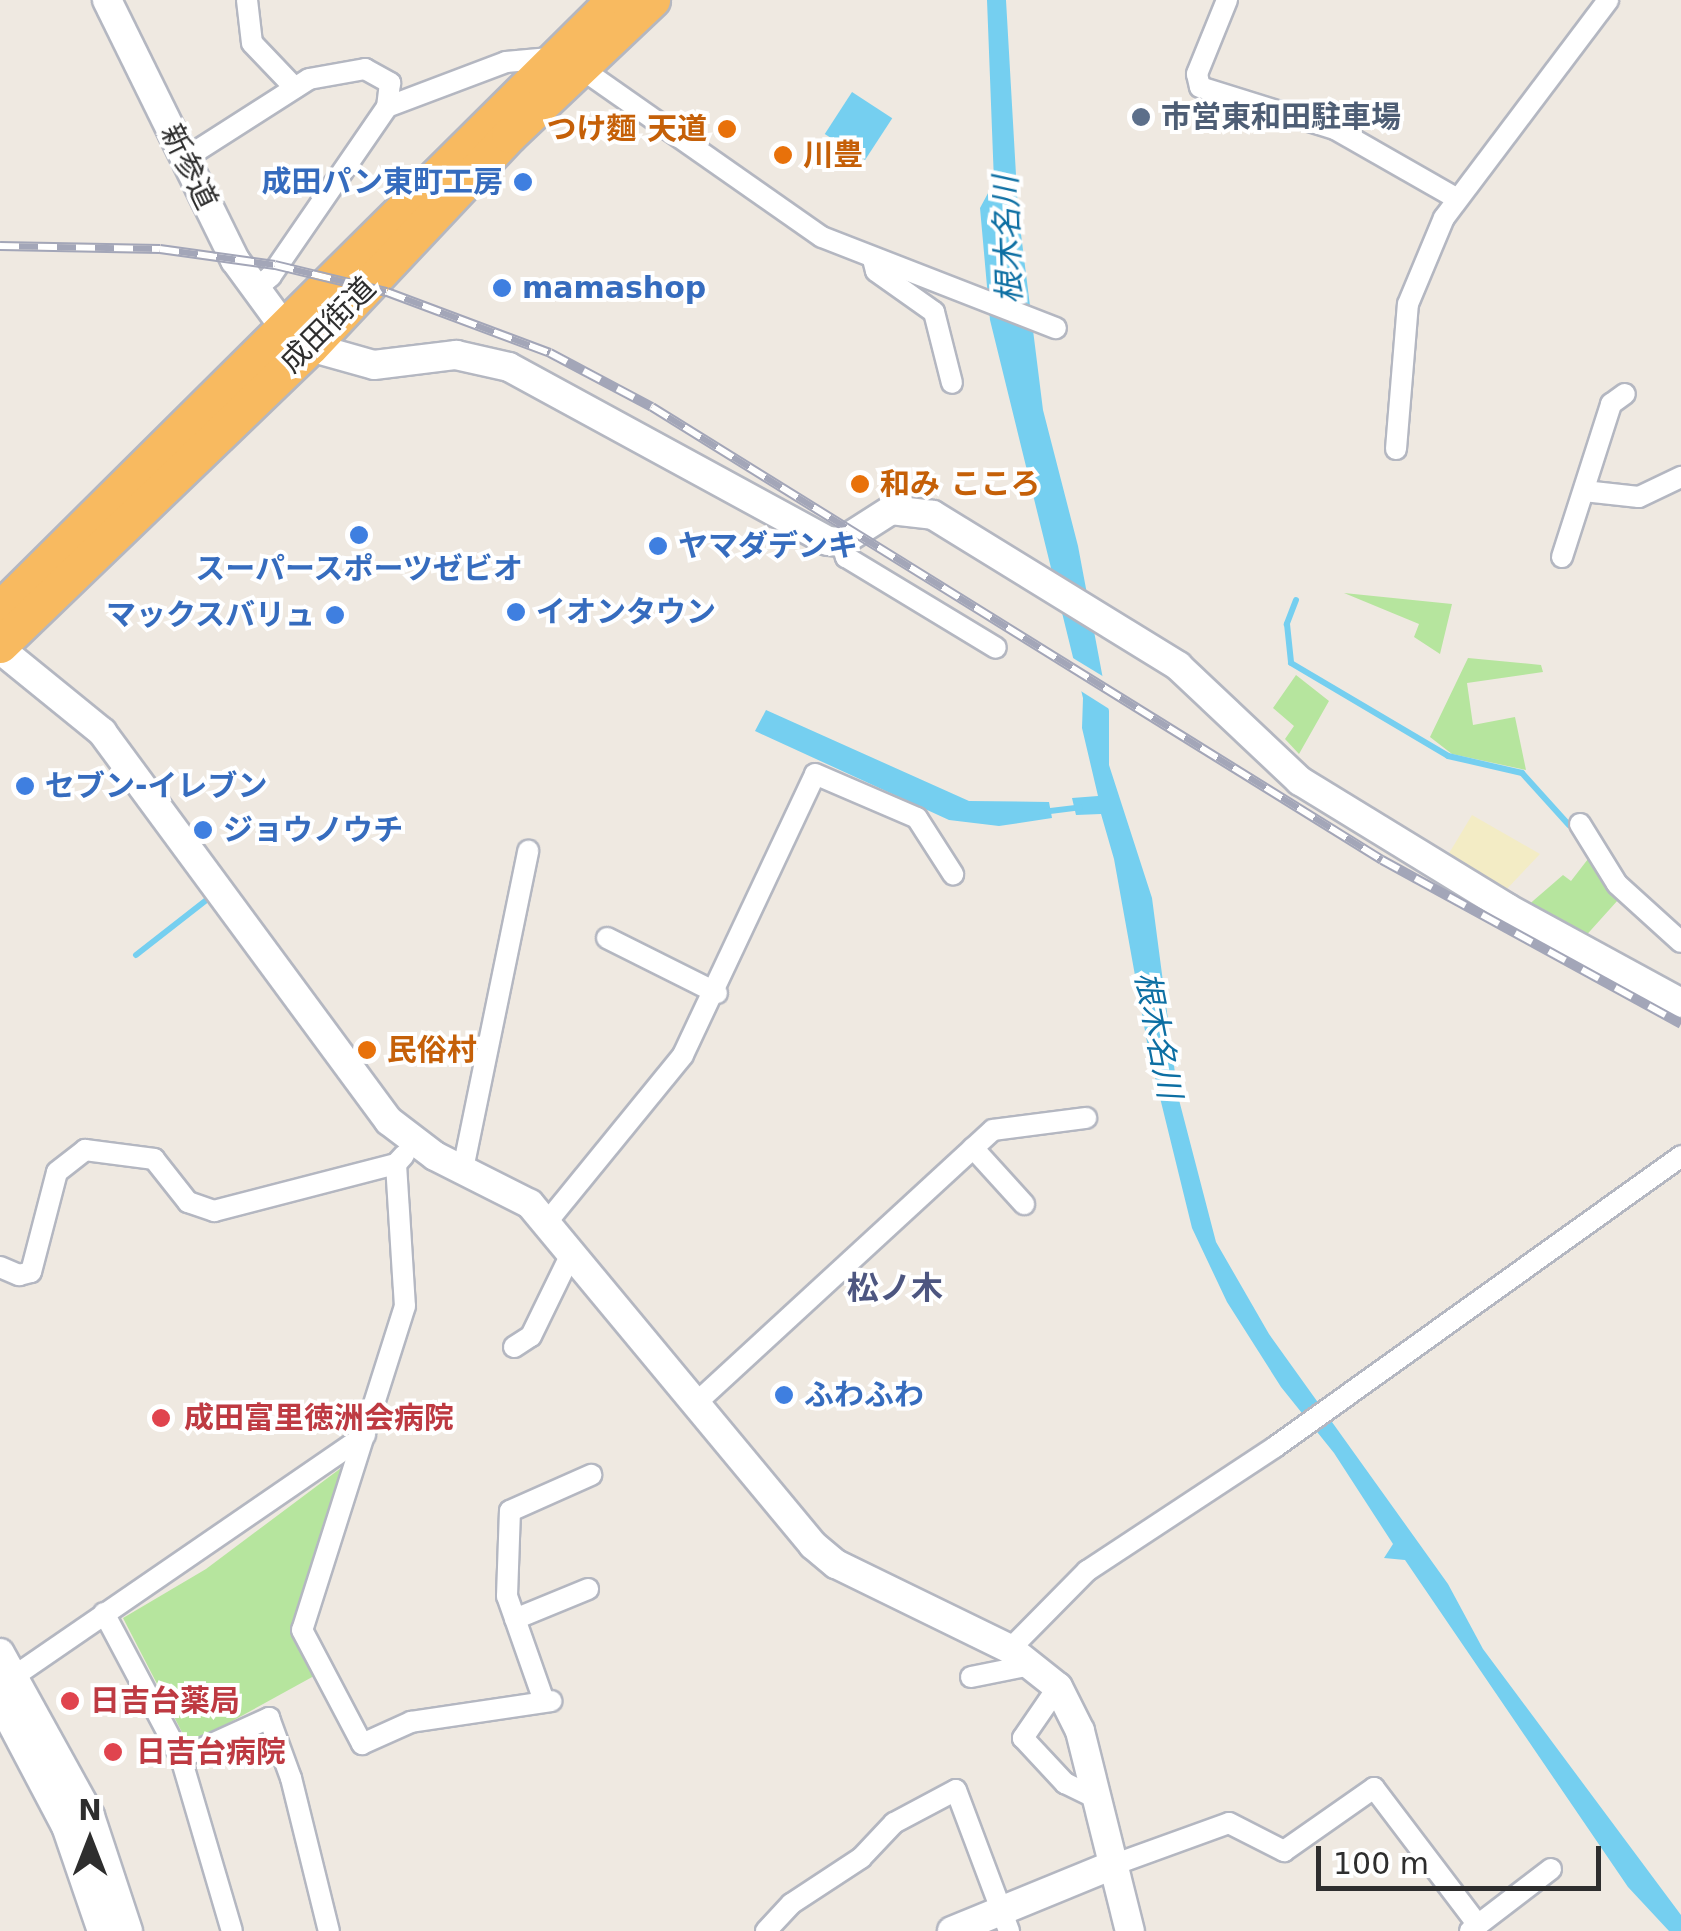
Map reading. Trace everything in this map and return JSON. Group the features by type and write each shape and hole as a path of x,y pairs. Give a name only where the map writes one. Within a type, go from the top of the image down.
{"highway":[{"name":"成田街道","path":"0,647 564,63 614,0"},
{"name":"成田街道","path":"564,63 652,0"},
{"name":"成田街道","path":"0,609 297,337"}],"street":[{"name":"新参道","path":"107,0 253,291 297,337"},
{"path":"247,0 252,44 295,88"},
{"path":"1227,0 1197,74 1200,87 1335,129 1456,198"},
{"path":"1396,449 1408,304 1456,198 1608,0"},
{"path":"387,107 506,62 564,63 809,229 873,258 1056,328"},
{"path":"184,159 295,88 366,69 390,83 387,107 271,276 253,291"},
{"path":"873,258 876,271 934,312 952,383"},
{"path":"297,337 374,365 456,355 509,367 819,537 842,542"},
{"path":"1562,556 1610,404 1625,394"},
{"path":"1584,491 1639,497 1681,477"},
{"path":"842,542 874,517 912,508 1006,560 1186,673 1300,781 1507,908 1681,1003"},
{"path":"842,542 846,557 996,648"},
{"path":"0,647 102,732 390,1121 405,1154 405,1306 302,1630 357,1739 369,1744 411,1722 548,1700 515,1619 505,1574 513,1505 592,1474"},
{"path":"547,1222 656,1093 717,993 815,774 917,818 953,874"},
{"path":"1580,824 1616,884 1681,942"},
{"path":"463,1169 528,851"},
{"path":"608,938 717,993"},
{"path":"696,1403 993,1130 1086,1118"},
{"path":"974,1148 1024,1204"},
{"path":"0,1266 19,1276 31,1272 56,1172 85,1150 154,1159 188,1202 214,1210 405,1154 463,1169 507,1188 547,1222 696,1403 836,1564 1020,1657 1058,1686 1080,1731 1130,1931"},
{"path":"971,1677 1020,1657 1087,1571 1275,1447 1681,1156"},
{"path":"514,1348 531,1336 572,1252"},
{"path":"128,1931 90,1816 5,1671 104,1613 365,1434"},
{"path":"515,1619 588,1589"},
{"path":"104,1613 181,1758 232,1931"},
{"path":"1058,1686 1023,1738 1064,1782 1098,1799"},
{"path":"0,1701 66,1826 102,1931"},
{"path":"181,1758 269,1718 291,1778 329,1931"},
{"path":"952,1931 1004,1919 1113,1865 1229,1824 1284,1852 1374,1788 1474,1928 1552,1869"},
{"path":"766,1931 790,1904 861,1858 894,1823 956,1790 1004,1919"}],"green space":[{"path":"1344,593 1452,604 1440,654 1414,637 1419,624"},
{"path":"1468,658 1541,665 1543,672 1467,683 1473,725 1515,717 1526,770 1452,754 1430,737"},
{"path":"1296,675 1329,701 1299,754 1285,739 1294,726 1273,708"},
{"path":"1588,859 1618,900 1582,940 1526,907 1563,875 1571,881"},
{"path":"349,1462 291,1628 314,1676 194,1742 186,1740 123,1618 206,1569"}],"sand":[{"path":"1472,815 1540,854 1503,893 1445,860"}],"water":[{"name":"根木名川","path":"987,0 1006,0 1018,210 1043,410 1078,546 1109,711 1109,765 1152,898 1178,1096 1216,1242 1269,1334 1448,1584 1483,1649 1681,1915 1681,1931 1669,1931 1628,1887 1405,1560 1384,1558 1393,1544 1334,1453 1281,1387 1227,1302 1192,1228 1149,1053 1114,859 1101,814 1076,815 1072,798 1098,796 1082,728 1083,698 990,320 980,208 994,182"},
{"path":"852,92 892,118 865,160 825,134"},
{"path":"766,710 969,801 1049,802 1052,818 999,826 949,820 755,731"}],"pier":[{"path":"1068,655 1109,680 1114,712 1076,688"}],"waterway":[{"path":"1296,600 1287,624 1291,663 1448,756 1522,773 1569,825"},
{"path":"1042,812 1080,807"},
{"path":"136,955 209,898"}],"railway":[{"path":"0,246 160,249 275,265 387,292 550,353 652,407 1382,860 1681,1024"}],"place":[{"name":"市営東和田駐車場","path":"1141,117"},
{"name":"つけ麵 天道","path":"727,129"},
{"name":"川豊","path":"783,155"},
{"name":"成田パン東町工房","path":"523,182"},
{"name":"mamashop","path":"502,288"},
{"name":"和み こころ","path":"860,484"},
{"name":"スーパースポーツゼビオ","path":"359,535"},
{"name":"ヤマダデンキ","path":"658,546"},
{"name":"イオンタウン","path":"516,612"},
{"name":"マックスバリュ","path":"335,615"},
{"name":"セブン-イレブン","path":"25,786"},
{"name":"ジョウノウチ","path":"203,830"},
{"name":"民俗村","path":"367,1050"},
{"name":"ふわふわ","path":"784,1395"},
{"name":"成田富里徳洲会病院","path":"161,1418"},
{"name":"日吉台薬局","path":"70,1701"},
{"name":"日吉台病院","path":"113,1752"}],"district":[{"name":"松ノ木","path":"895,1288"}]}
